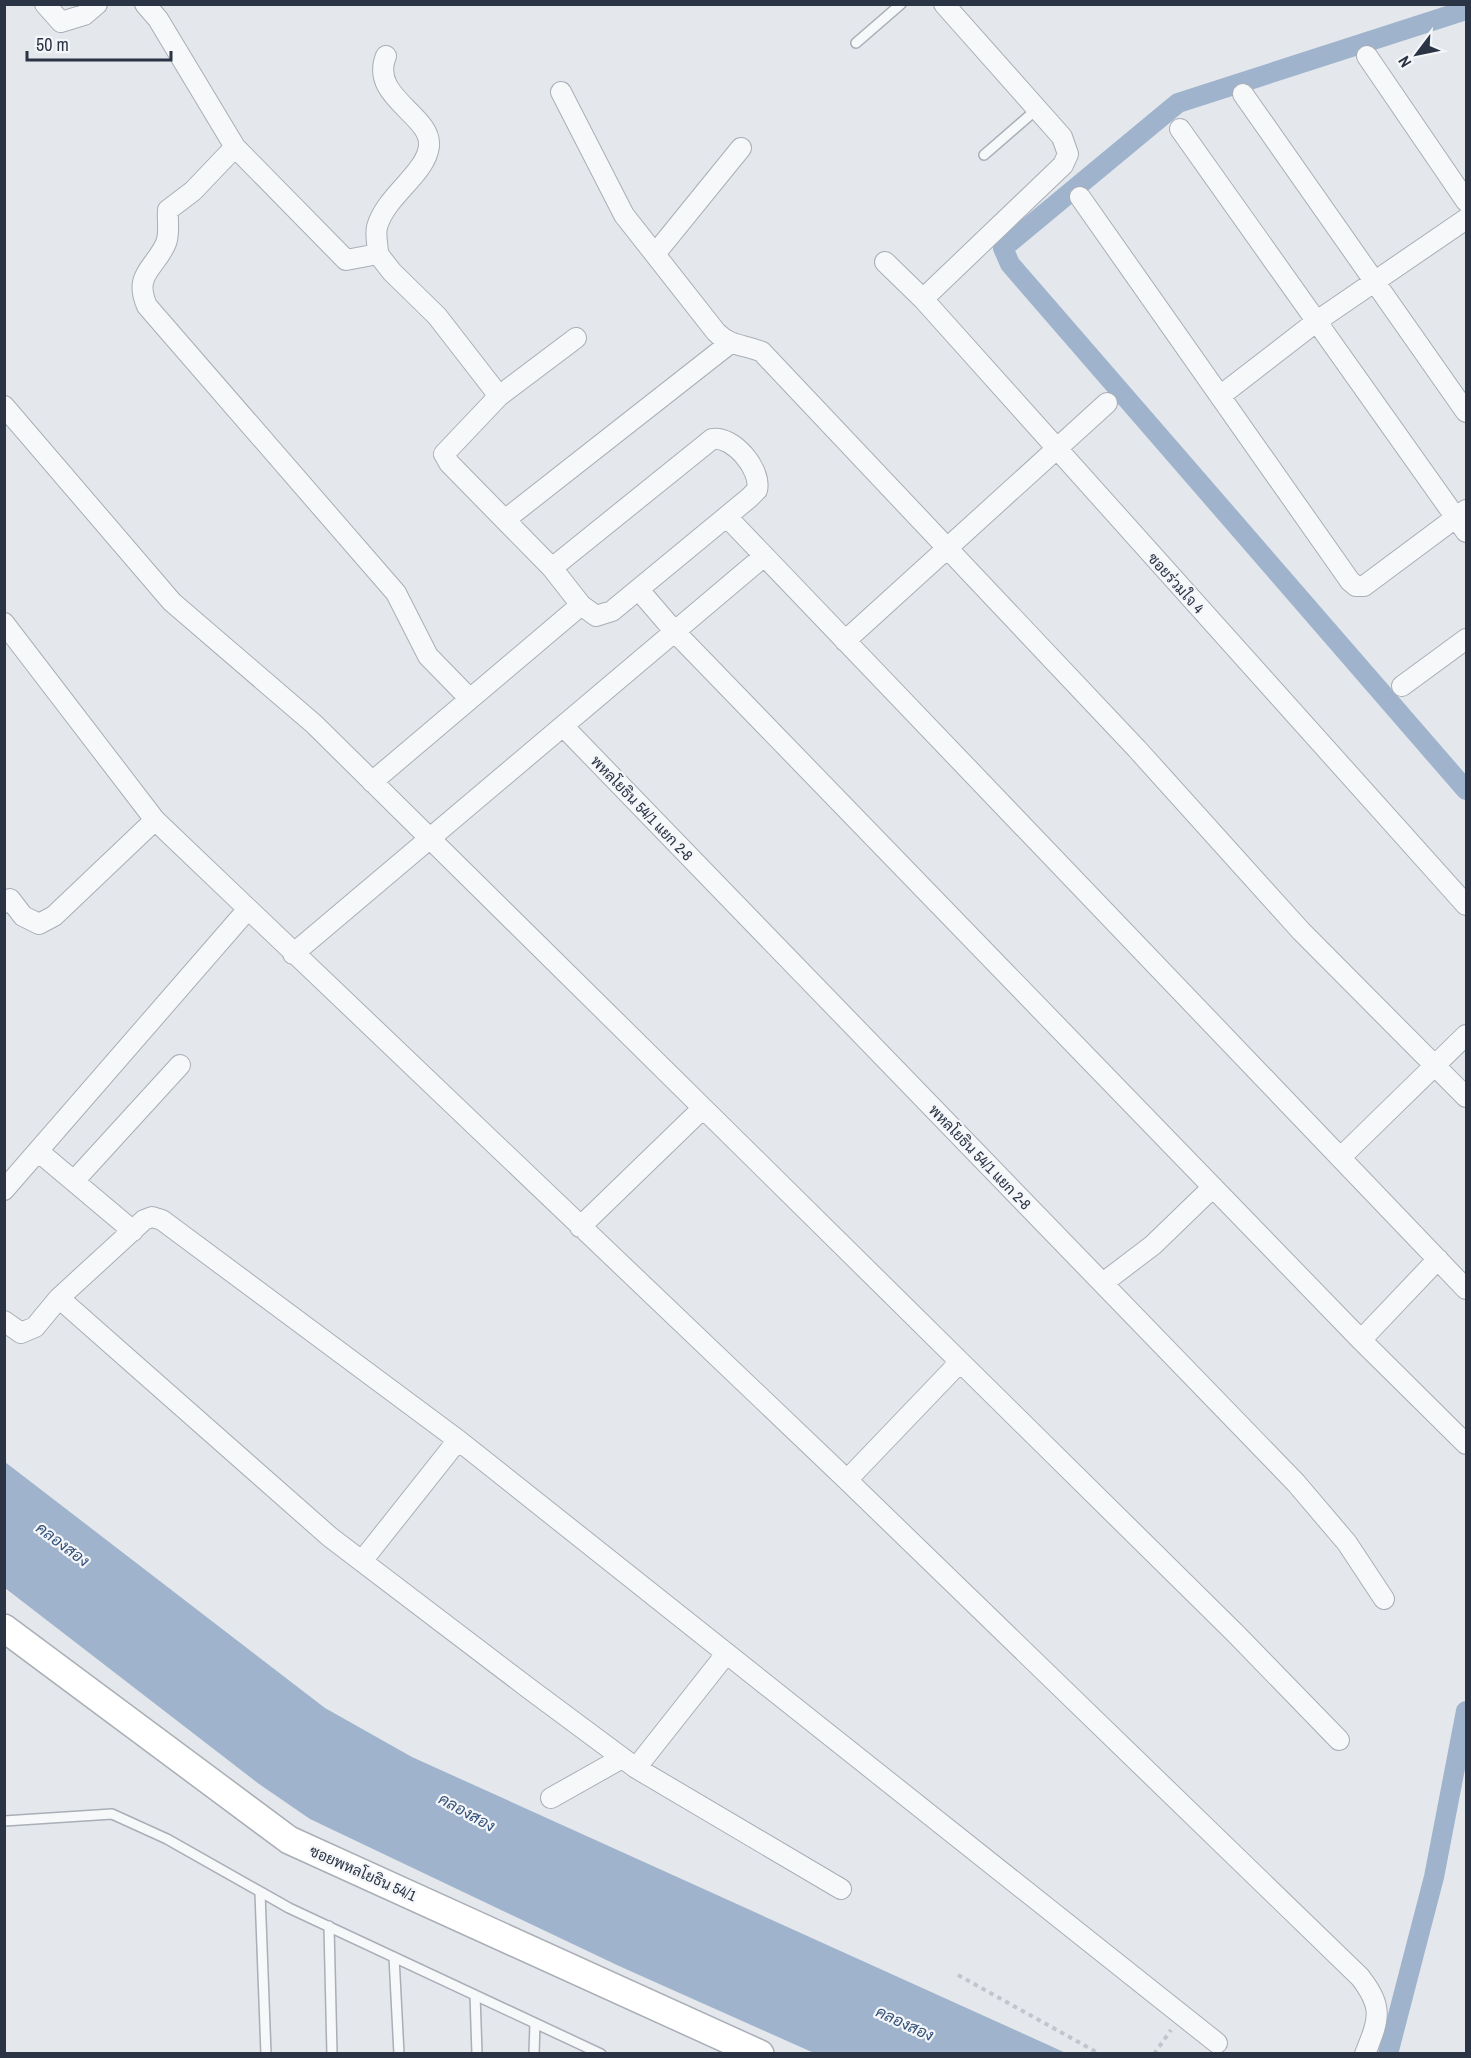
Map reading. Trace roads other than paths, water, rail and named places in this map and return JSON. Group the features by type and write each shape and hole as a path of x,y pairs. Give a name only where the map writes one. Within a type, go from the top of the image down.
{"street":[{"path":"45,4 62,22 84,15 97,4"},
{"path":"145,4 158,19 236,147 346,260 378,254"},
{"path":"923,300 1063,165 1068,154 1062,137 944,4"},
{"path":"386,56 381,67 383,79 422,128 429,139 429,147 423,162 389,201 376,228 378,254 392,272 437,316 499,396"},
{"path":"1367,57 1467,201"},
{"path":"561,92 624,215 716,332 729,344 746,346 762,352 1137,749 1301,931 1467,1097"},
{"path":"1243,94 1467,412"},
{"path":"1080,197 1350,581 1356,586 1364,586 1463,520 1180,129"},
{"path":"236,147 193,191 168,210 168,240 142,279 141,293 147,306 396,592 429,656 469,698"},
{"path":"655,254 741,148"},
{"path":"1220,396 1317,321 1467,219"},
{"name":"ซอยร่วมใจ 4","path":"885,262 923,300 1467,905"},
{"path":"552,568 706,442 719,438 732,443 752,469 759,483 757,490 727,517 639,590 603,616 596,616 581,605 552,568 449,463 444,454 499,396 576,338"},
{"path":"506,519 729,344"},
{"path":"845,641 1107,403"},
{"path":"4,406 172,602 314,724 1236,1634 1339,1740"},
{"path":"727,517 1467,1289"},
{"path":"293,954 763,557"},
{"path":"639,590 675,632 1361,1340 1467,1444"},
{"path":"372,782 581,605"},
{"path":"4,623 155,820 847,1480 1360,1977 1375,1995 1378,2022 1365,2054"},
{"path":"1402,686 1467,639"},
{"name":"พหลโยธิน 54/1 แยก 2-8","path":"563,726 1296,1483 1347,1543 1384,1599"},
{"path":"6,897 23,916 39,924 54,916 155,820"},
{"path":"4,1190 248,909"},
{"path":"1341,1157 1467,1035"},
{"path":"74,1181 180,1065"},
{"path":"580,1227 703,1108"},
{"path":"39,1152 133,1231"},
{"path":"1103,1283 1154,1245 1213,1187"},
{"path":"4,1321 21,1333 35,1327 58,1298 144,1220 152,1217 174,1227 458,1440 1217,2043"},
{"path":"1361,1340 1438,1259"},
{"path":"58,1298 330,1537 629,1763 841,1889"},
{"path":"847,1480 960,1362"},
{"path":"362,1561 458,1440"},
{"name":"ซอยพหลโยธิน 54/1","path":"4,1628 289,1840 760,2054"},
{"path":"551,1798 629,1763 726,1654"}],"lane":[{"path":"856,43 901,4"},
{"path":"984,155 1037,109"},
{"path":"4,1821 112,1814 167,1839 260,1893 601,2054"},
{"path":"260,1893 266,2054"},
{"path":"329,1926 332,2054"},
{"path":"394,1957 399,2054"},
{"path":"475,1995 477,2054"},
{"path":"534,2054 535,2023"}],"water":[{"name":"คลองสอง","path":"5,1462 325,1708 412,1757 1066,2053 814,2053 619,1966 310,1819 259,1784 5,1588"}],"waterway":[{"path":"1466,10 1178,103 1003,248 1010,264 1466,790"},
{"path":"1388,2054 1434,1877 1466,1711"}]}
